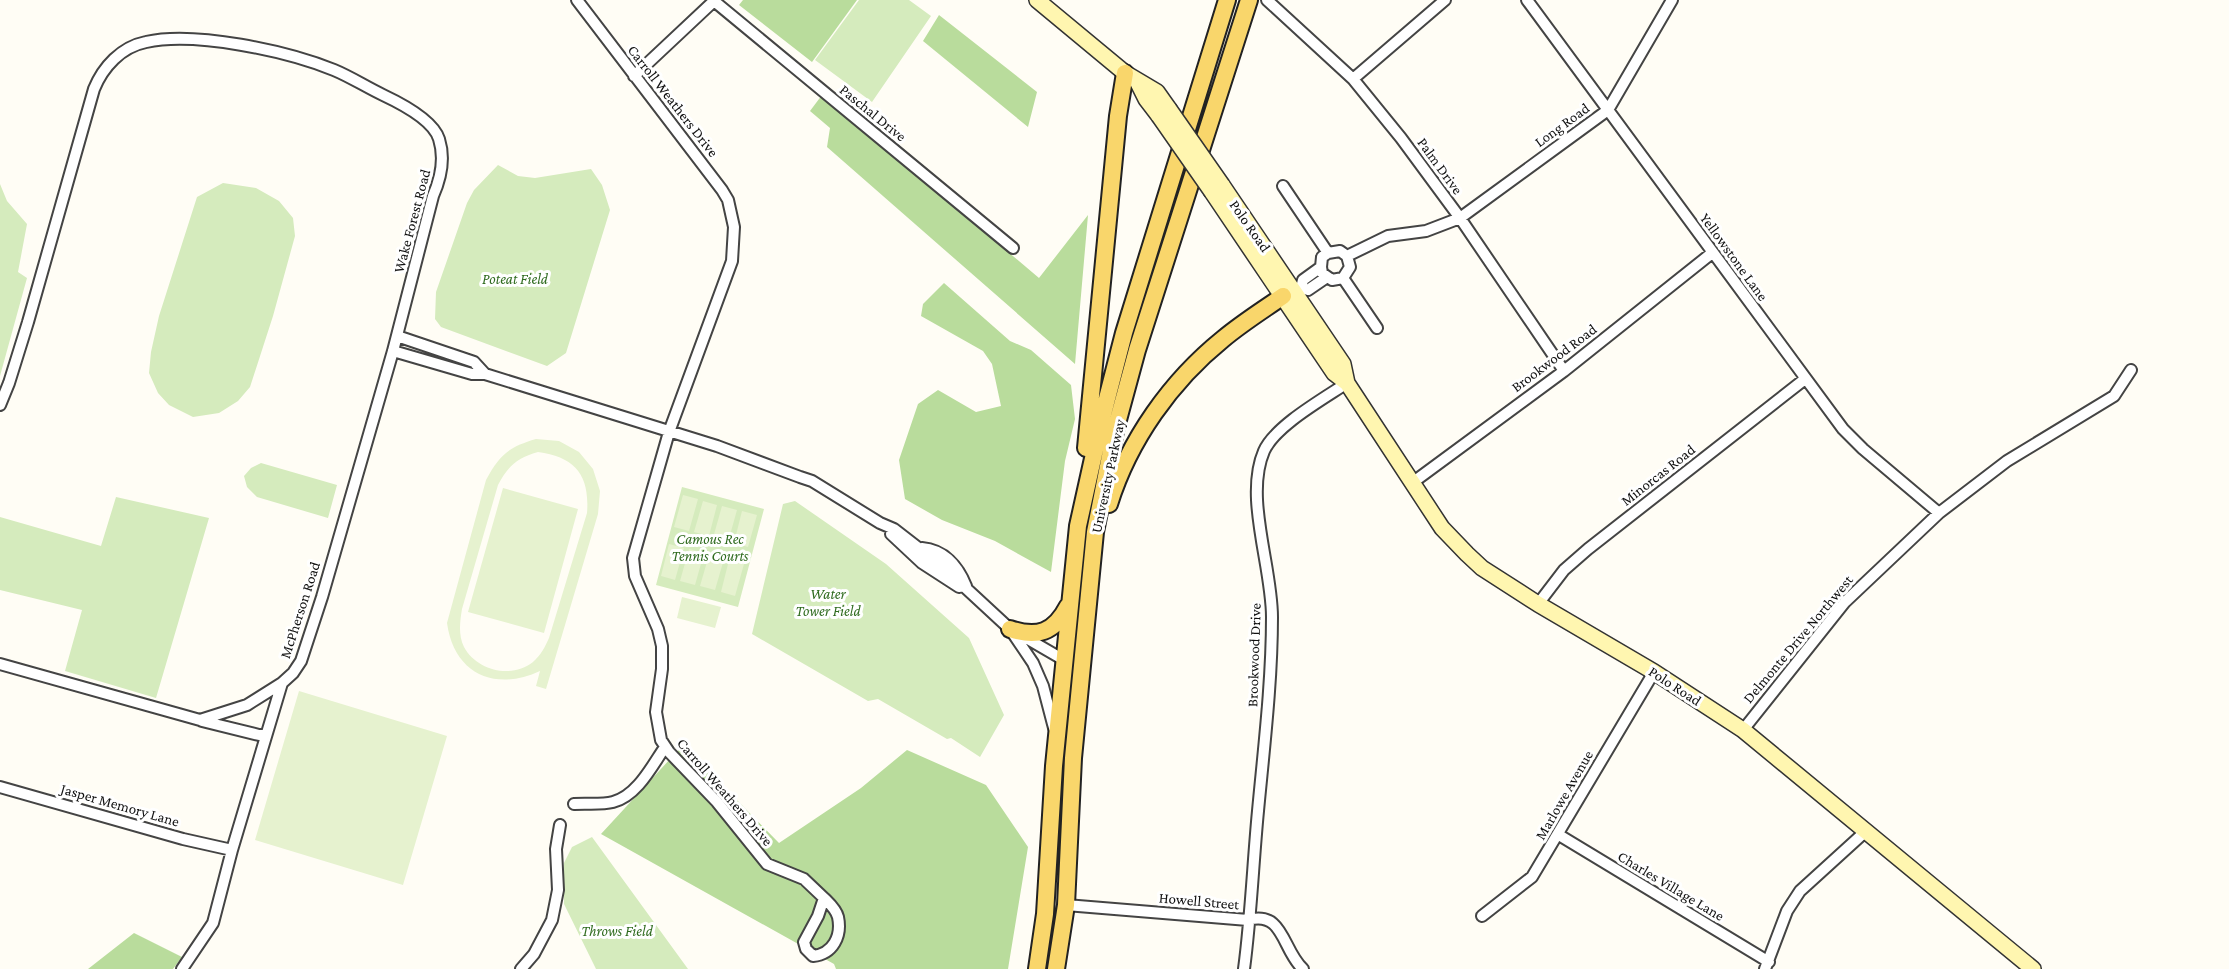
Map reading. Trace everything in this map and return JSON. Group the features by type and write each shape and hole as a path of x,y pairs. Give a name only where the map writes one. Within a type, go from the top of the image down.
{"main road":[{"name":"Polo Road","path":"1037,0 1131,78 1146,99 1164,112 1293,292"},
{"name":"University Parkway","path":"1037,969 1045,914 1056,742 1078,526 1124,333 1227,0"},
{"name":"University Parkway","path":"1056,969 1066,905 1077,719 1095,532 1113,443 1137,350 1249,0"},
{"path":"1078,526 1118,116 1131,78"},
{"name":"Polo Road","path":"1217,189 1284,276 1334,373 1347,383 1442,528 1467,554 1482,568 1538,604 1654,672 1743,730 2033,969"},
{"path":"1091,574 1113,491 1135,444 1167,395 1205,354 1224,338 1293,292"},
{"path":"1010,628 1027,634 1046,630 1056,623 1070,602"},
{"path":"1064,660 1071,665 1073,671 1070,709 1077,719"}],"street":[{"name":"Carroll Weathers Drive","path":"577,0 722,190 728,200 734,227 732,261 669,432 633,563 635,576 660,638 662,669 656,720 661,740 717,802 767,864 804,879 824,898 837,915 838,935 828,950 813,956 806,949 804,942 818,916 824,898"},
{"name":"Palm Drive","path":"1268,0 1353,79 1401,138 1460,218 1564,370"},
{"path":"1353,79 1445,0"},
{"name":"Yellowstone Lane","path":"1527,0 1843,429 1863,449 1939,513"},
{"name":"Long Road","path":"1347,256 1388,236 1426,231 1460,218 1608,111 1672,0"},
{"path":"634,76 714,1"},
{"name":"Paschal Drive","path":"714,1 1013,248"},
{"name":"Wake Forest Road","path":"0,405 15,363 94,89 106,67 126,50 145,42 158,40 253,46 337,71 422,117 439,137 442,165 440,182 433,196 393,351"},
{"path":"1283,186 1328,253"},
{"path":"1340,251 1347,256 1350,267 1343,278 1332,280 1324,272 1322,257 1328,253 1340,251"},
{"name":"Brookwood Road","path":"1412,483 1564,370 1712,253"},
{"path":"1293,292 1302,280 1324,272"},
{"path":"1343,278 1377,328"},
{"path":"397,336 474,362 485,374"},
{"path":"393,351 472,374 485,374 717,446 812,482 880,524 931,569 953,584 968,589"},
{"name":"McPherson Road","path":"182,969 213,923 232,850 282,683 301,661 322,597 393,351"},
{"name":"Delmonte Drive Northwest","path":"1743,730 1845,602 1939,513 2007,461 2114,396 2131,370"},
{"name":"Minorcas Road","path":"1538,604 1564,570 1588,549 1805,379"},
{"name":"Brookwood Drive","path":"1244,969 1268,701 1272,617 1272,596 1258,508 1256,483 1258,470 1263,453 1274,435 1347,383"},
{"path":"880,524 894,529 919,547 1010,628 1064,660"},
{"path":"1010,628 1033,663 1043,686 1056,742"},
{"path":"0,664 200,720 266,735"},
{"name":"Marlowe Avenue","path":"1482,916 1532,877 1654,672"},
{"path":"200,720 247,705 282,683"},
{"path":"574,804 613,802 622,798 640,783 665,747"},
{"name":"Jasper Memory Lane","path":"0,787 183,839 232,850"},
{"path":"521,969 534,954 552,920 558,890 556,849 560,825"},
{"path":"1767,966 1787,911 1800,891 1866,831"},
{"name":"Charles Village Lane","path":"1559,835 1767,966"},
{"name":"Howell Street","path":"1066,905 1248,920 1260,918 1276,925 1293,959 1303,969"}],"green space":[{"path":"743,0 857,0 812,62 739,5"},
{"path":"859,0 909,0 931,16 872,102 815,60"},
{"path":"939,15 1037,92 1028,127 923,41"},
{"path":"822,95 1039,278 1088,215 1075,364 827,147 830,128 810,111"},
{"name":"Poteat Field","path":"498,165 518,176 535,178 591,169 602,185 610,210 566,353 547,366 441,327 435,319 436,292 467,203 474,190"},
{"path":"223,183 256,188 279,201 293,218 295,236 250,387 238,401 219,413 193,417 169,405 158,393 149,373 151,352 159,316 197,197"},
{"path":"0,184 7,201 27,224 18,272 27,278 0,376"},
{"path":"944,283 1010,341 1031,350 1071,385 1075,419 1065,461 1051,572 995,541 942,520 905,499 899,460 918,404 938,390 976,412 1001,406 992,364 983,351 921,316 923,304"},
{"path":"536,439 559,441 579,452 593,469 600,491 598,514 546,689 536,686 540,671 507,680 479,674 458,655 451,641 447,623 486,480 506,453","holes":["538,452 551,454 571,463 583,478 586,488 587,513 549,638 541,654 525,667 515,670 496,670 477,662 464,647 460,633 462,609 502,478 514,464 524,457"]},
{"path":"261,463 337,485 328,518 257,497 247,487 244,476 251,468"},
{"name":"Camous Rec Tennis Courts","path":"682,487 764,509 738,607 656,585"},
{"path":"503,488 578,509 544,633 468,612"},
{"path":"683,495 698,499 689,531 674,527"},
{"path":"116,497 209,518 156,698 65,671 82,610 0,590 0,517 101,546"},
{"path":"703,501 717,505 709,536 694,532"},
{"name":"Water Tower Field","path":"795,501 886,564 969,638 1004,715 980,757 951,738 947,739 878,699 868,701 752,634 783,504"},
{"path":"722,506 737,510 728,542 713,538"},
{"path":"742,511 757,515 748,547 734,543"},
{"path":"669,544 684,548 675,580 661,576"},
{"path":"689,549 704,553 695,585 680,581"},
{"path":"709,555 724,559 715,590 700,586"},
{"path":"729,560 744,564 735,596 721,592"},
{"path":"682,597 721,607 715,628 677,618"},
{"path":"299,691 447,736 403,885 255,840"},
{"path":"683,745 779,843 861,788 907,750 986,785 1028,847 1008,969 836,969 834,964 601,834"},
{"name":"Throws Field","path":"592,837 688,969 596,969 564,904 564,863 572,847"},
{"path":"134,933 182,957 173,969 88,969"}]}
